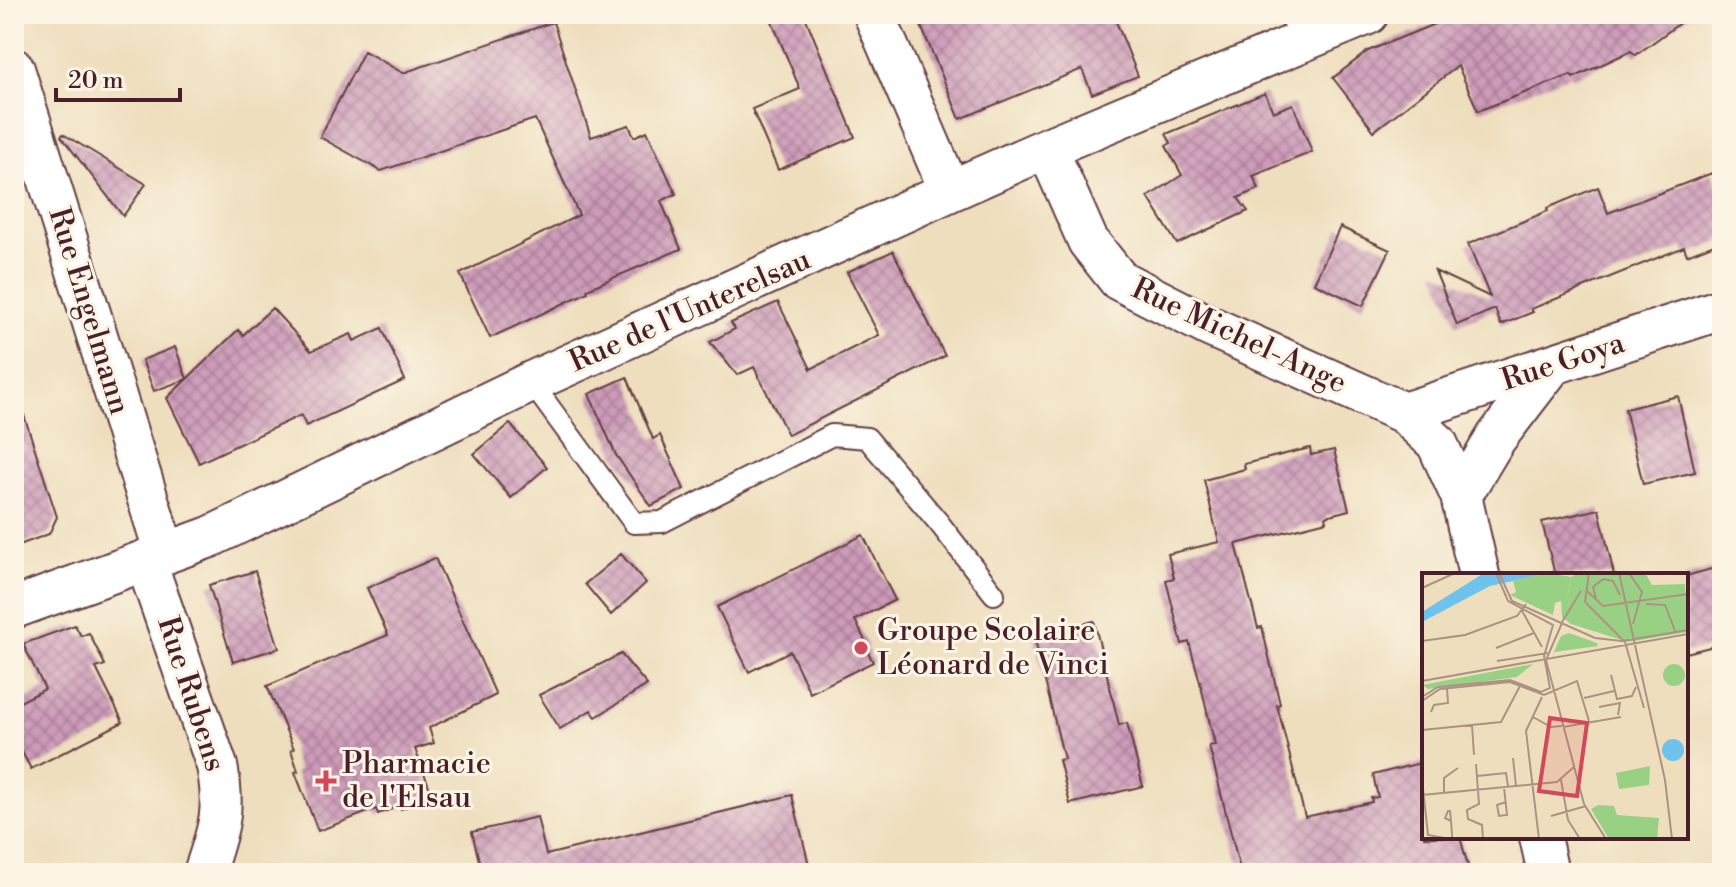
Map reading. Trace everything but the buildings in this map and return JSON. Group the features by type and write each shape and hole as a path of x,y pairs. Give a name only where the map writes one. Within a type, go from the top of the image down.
{"street":[{"path":"874,14 950,191"},
{"name":"Rue de l'Unterelsau","path":"14,608 210,537 531,382 1047,148 1296,28 1368,14"},
{"name":"Rue Engelmann","path":"14,69 156,558"},
{"name":"Rue Michel-Ange","path":"1047,148 1088,241 1119,280 1209,326 1404,413 1437,443 1461,496 1479,573"},
{"name":"Rue Goya","path":"1404,413 1722,309"},
{"path":"1461,496 1496,438 1552,365"},
{"name":"Rue Rubens","path":"156,558 222,791 221,819 204,873"},
{"path":"1540,839 1548,873"}],"lane":[{"path":"531,382 634,523 662,522 832,435 867,438 994,594"}],"place":[{"name":"Groupe Scolaire Léonard de Vinci","path":"861,648"},
{"name":"Pharmacie de l'Elsau","path":"326,781"}]}
